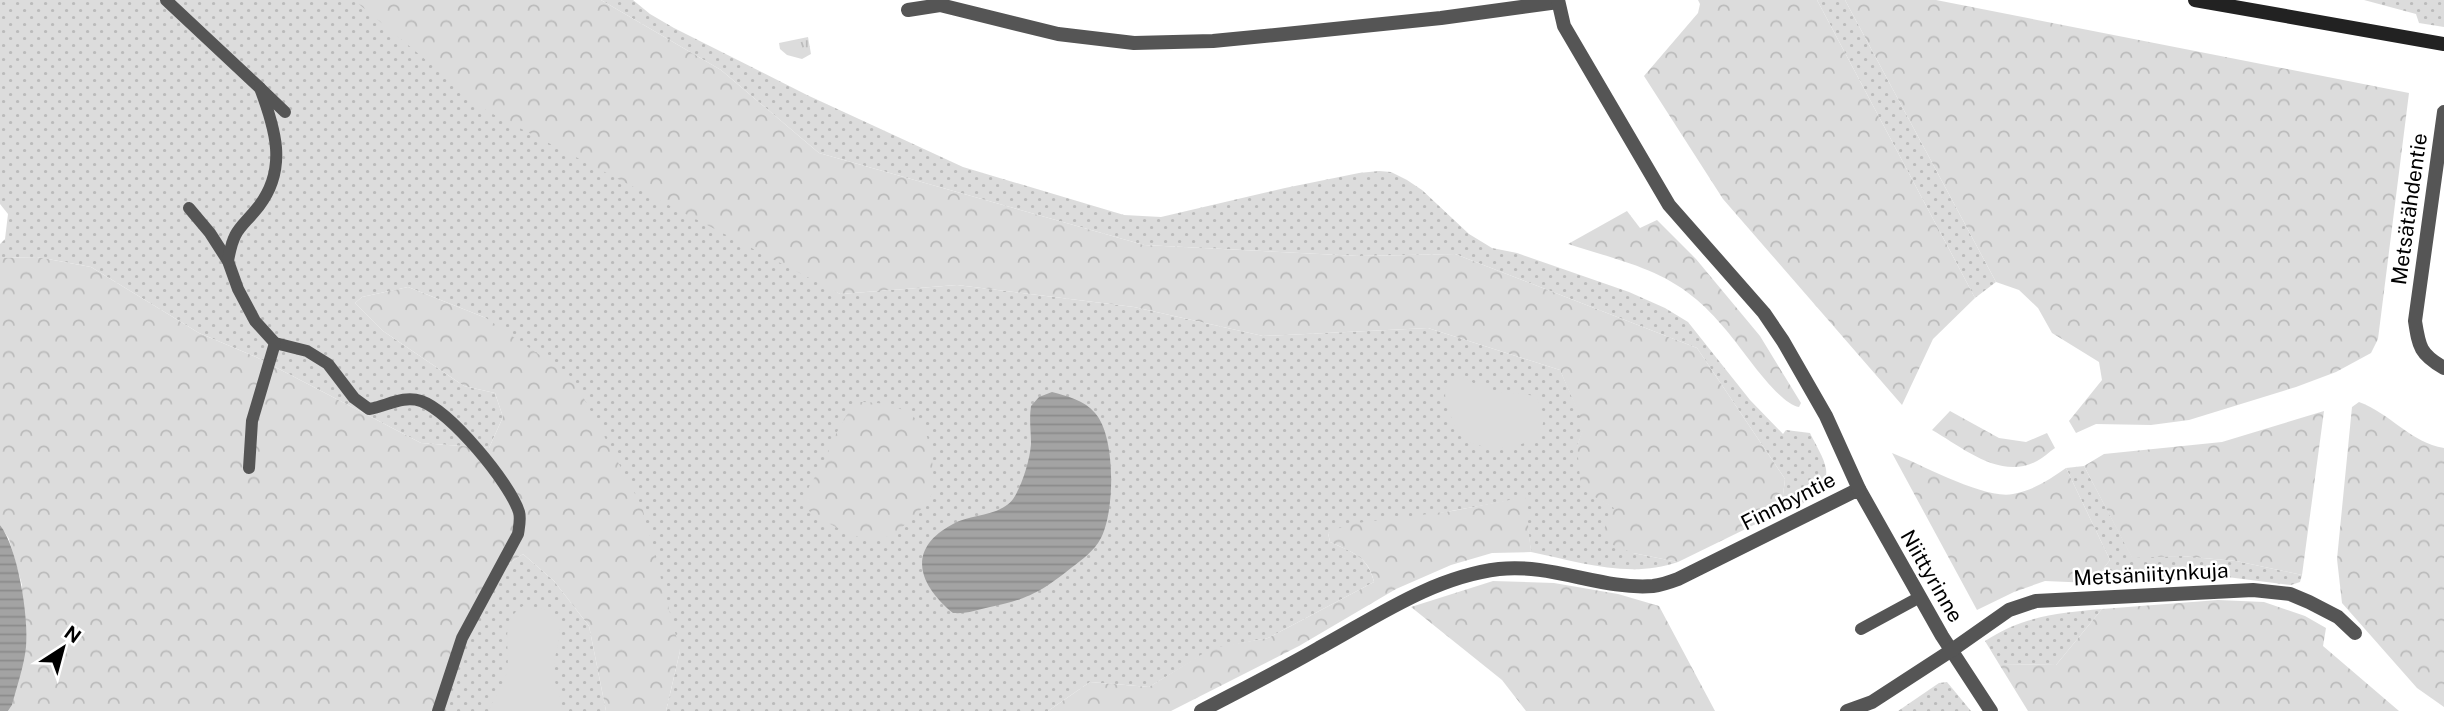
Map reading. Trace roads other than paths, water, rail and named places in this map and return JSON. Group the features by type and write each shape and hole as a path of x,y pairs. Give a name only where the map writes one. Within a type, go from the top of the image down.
{"main road":[{"path":"2195,0 2444,44"}],"street":[{"path":"908,10 940,5 1058,34 1137,43 1213,41 1305,32 1441,18 1558,1"},
{"name":"Finnbyntie","path":"1201,711 1321,648 1382,611 1454,580 1490,571 1528,568 1633,586 1655,586 1678,579 1859,489 1826,416 1783,341 1764,313 1669,205 1564,26 1558,1"},
{"name":"Metsätähdentie","path":"2443,368 2427,358 2419,346 2415,321 2444,112"},
{"name":"Niittyrinne","path":"1847,711 1871,702 1952,650 1859,489"},
{"name":"Metsäniitynkuja","path":"1952,650 2009,610 2036,601 2253,590 2290,594 2338,617 2355,633"},
{"path":"1952,650 1991,711"}],"lane":[{"path":"166,0 285,112"},
{"path":"228,261 232,239 241,224 271,190 277,159 273,122 260,88"},
{"path":"189,208 228,261 238,289 255,321 275,343 307,351 328,364 354,398 369,408 386,406 405,398 423,401 468,437 511,494 521,515 518,534 463,638 438,711"},
{"path":"249,468 252,421 275,343"},
{"path":"1861,629 1920,597"}]}
